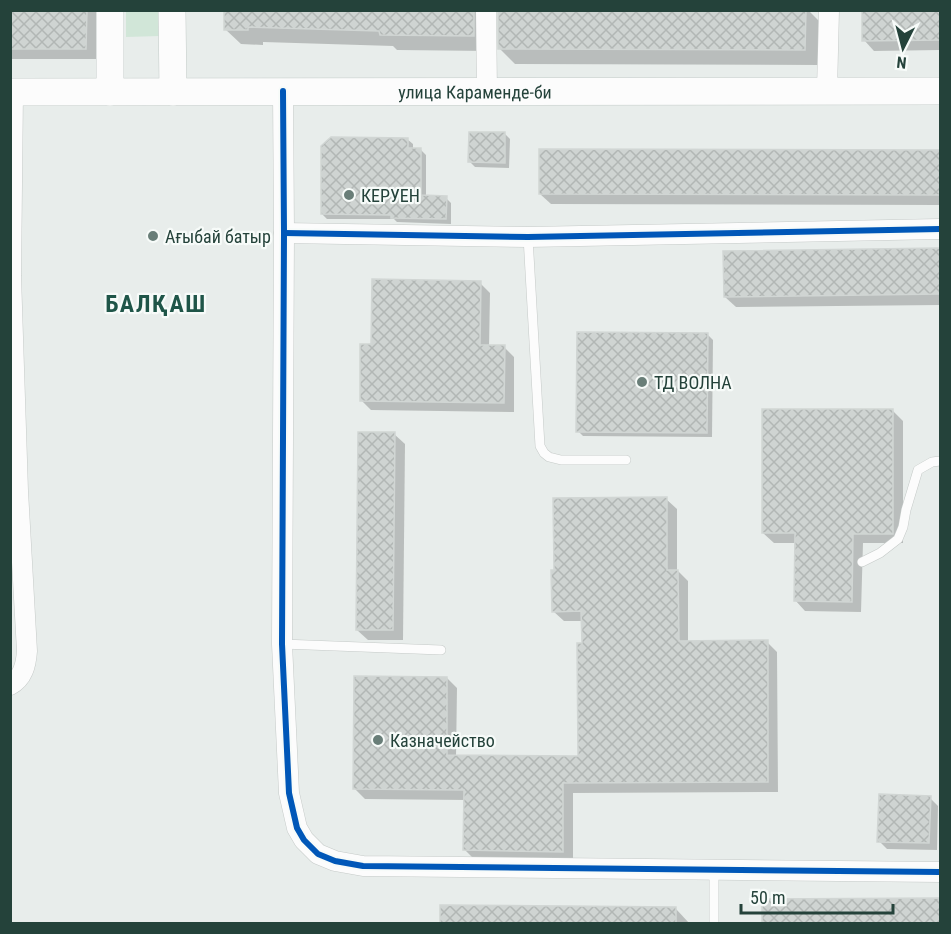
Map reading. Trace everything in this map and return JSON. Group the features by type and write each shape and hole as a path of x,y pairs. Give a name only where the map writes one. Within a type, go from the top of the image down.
{"main road":[{"path":"110,92 111,10"},
{"path":"172,10 173,92"},
{"name":"улица Караменде-би","path":"12,92 940,91"}],"street":[{"path":"486,10 487,92"},
{"path":"827,91 829,10"},
{"path":"10,685 16,682 26,666 27,651 18,491 11,276 12,92"},
{"path":"283,92 282,644 288,793 297,828 304,840 318,854 335,861 363,866 940,872"},
{"path":"284,233 528,237 940,229"}],"lane":[{"path":"528,237 540,446 549,457 561,460 626,460"},
{"path":"862,562 880,553 898,539 918,470 932,462 940,461"},
{"path":"282,644 441,650"},
{"path":"714,870 714,924"}],"green space":[{"path":"126,11 160,11 160,36 126,37"}],"building":[{"path":"10,10 87,10 86,49 10,49"},
{"path":"224,10 474,10 474,36 380,35 379,31 248,27 248,30 224,30"},
{"path":"498,10 806,10 805,50 498,49"},
{"path":"862,10 940,10 940,40 862,41"},
{"path":"469,132 505,132 505,163 468,162"},
{"name":"КЕРУЕН","path":"331,137 408,138 408,148 421,148 421,195 447,196 446,219 321,214 321,146"},
{"path":"539,149 940,150 940,195 539,194"},
{"path":"940,248 940,294 724,297 723,251"},
{"path":"372,279 481,281 480,345 505,345 504,403 360,401 360,344 371,344"},
{"name":"ТД ВОЛНА","path":"577,332 708,333 707,433 576,432"},
{"path":"762,409 893,409 893,534 853,534 852,602 794,601 795,533 762,533"},
{"path":"358,432 395,432 393,630 356,630"},
{"path":"667,497 667,570 678,570 679,641 768,640 768,782 563,783 563,852 463,850 464,790 353,789 354,676 447,677 447,755 578,756 577,643 582,643 581,611 552,612 553,498"},
{"path":"879,794 931,796 929,843 877,842"},
{"path":"940,898 940,924 762,924 762,899"},
{"path":"440,905 676,907 676,924 440,924"}],"cycle path":[{"path":"283,91 282,644 289,793 297,828 304,840 318,854 335,861 363,866 940,872"},
{"path":"284,233 528,237 940,229"}],"place":[{"name":"КЕРУЕН","path":"349,195"},
{"name":"Ағыбай батыр","path":"153,236"},
{"name":"ТД ВОЛНА","path":"642,382"},
{"name":"Казначейство","path":"378,740"}],"district":[{"name":"БАЛҚАШ","path":"156,304"}]}
